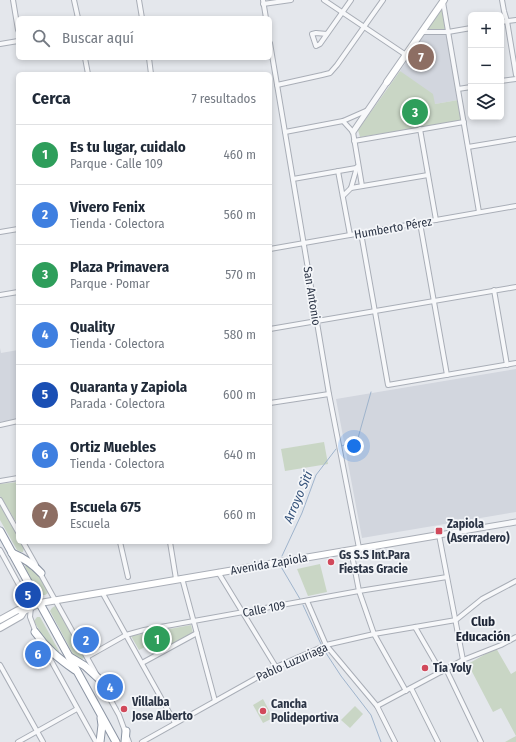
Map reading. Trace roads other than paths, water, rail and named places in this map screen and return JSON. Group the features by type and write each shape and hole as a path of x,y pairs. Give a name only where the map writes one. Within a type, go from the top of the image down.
{"highway":[{"path":"0,531 116,742"},
{"path":"12,553 23,557 33,564 41,573"},
{"path":"35,632 45,646 57,658 78,672"},
{"path":"69,657 85,666 98,678"},
{"path":"100,714 102,725 100,742"},
{"path":"125,742 126,732"}],"main road":[{"path":"387,82 444,1"},
{"name":"Avenida Zapiola","path":"0,628 21,616 24,611 40,603 439,535"},
{"name":"Avenida Zapiola","path":"0,620 18,610 24,611"}],"street":[{"path":"13,0 16,18"},
{"path":"74,0 78,16"},
{"path":"139,0 142,16"},
{"path":"266,16 263,2 291,0"},
{"path":"324,0 406,55"},
{"path":"328,34 351,0"},
{"path":"277,85 330,73 365,27 383,0"},
{"path":"502,0 516,75"},
{"path":"444,1 479,212"},
{"path":"504,22 516,20"},
{"path":"422,32 448,32 468,29"},
{"path":"0,44 16,41"},
{"name":"San Antonio","path":"272,55 294,179 328,394 359,548"},
{"path":"85,60 88,72"},
{"path":"148,60 151,72"},
{"path":"504,81 516,79"},
{"path":"353,132 387,82"},
{"path":"458,89 468,87"},
{"path":"285,132 343,121 368,110"},
{"path":"343,121 353,132 362,186"},
{"path":"354,141 464,122"},
{"path":"420,129 436,220"},
{"path":"468,147 516,139"},
{"path":"352,188 358,162"},
{"path":"294,179 356,168"},
{"path":"338,171 350,235"},
{"path":"343,196 352,188 428,175"},
{"name":"Humberto Pérez","path":"272,249 516,206"},
{"path":"420,223 447,375"},
{"path":"0,232 16,229"},
{"path":"361,233 388,385 516,363"},
{"path":"272,329 516,287"},
{"path":"494,290 507,365"},
{"path":"0,294 16,292"},
{"path":"272,403 328,394"},
{"path":"0,425 16,422"},
{"path":"0,481 16,478"},
{"path":"0,500 16,528"},
{"name":"Avenida Zapiola","path":"439,535 516,522"},
{"path":"439,535 463,660"},
{"path":"25,544 119,715 129,742"},
{"path":"120,544 128,578"},
{"path":"170,544 179,579 194,620 215,701"},
{"path":"0,550 2,558 31,607 30,617 35,632 96,742"},
{"path":"351,550 359,591 374,634 406,691"},
{"path":"218,572 276,667"},
{"name":"Calle 109","path":"87,657 126,635 194,620 243,613 447,576"},
{"path":"456,620 482,599 516,581"},
{"path":"102,592 175,723"},
{"path":"306,601 326,645 377,706 395,742"},
{"name":"Pablo Luzuriaga","path":"142,742 276,667 326,645 374,634 456,620"},
{"path":"415,627 440,672"},
{"path":"142,663 197,633"},
{"path":"377,706 463,660 501,645 516,637"},
{"path":"0,665 43,742"},
{"path":"446,669 481,742"},
{"path":"412,688 438,742"},
{"path":"18,742 77,709"}],"waterway":[{"name":"Arroyo Sití","path":"342,446 358,438 371,392"},
{"name":"Arroyo Sití","path":"282,556 302,513 316,475 336,449"},
{"name":"Arroyo Sití","path":"280,565 300,599"},
{"name":"Arroyo Sití","path":"303,605 321,644"},
{"name":"Arroyo Sití","path":"324,650 341,676 371,715 381,742"}],"place":[{"name":"Escuela 675","path":"421,57"},
{"name":"Plaza Primavera","path":"415,112"},
{"name":"Zapiola (Aserradero)","path":"439,531"},
{"name":"Gs S.S Int.Para Fiestas Gracie","path":"331,562"},
{"name":"Quaranta y Zapiola","path":"28,595"},
{"name":"Es tu lugar, cuidalo","path":"157,639"},
{"name":"Vivero Fenix","path":"86,640"},
{"name":"Ortiz Muebles","path":"38,654"},
{"name":"Tía Yoly","path":"425,668"},
{"name":"Quality","path":"110,687"},
{"name":"Villalba Jose Alberto","path":"124,709"},
{"name":"Cancha Polideportiva","path":"263,711"}],"district":[{"name":"Club Educación","path":"483,628"}]}
